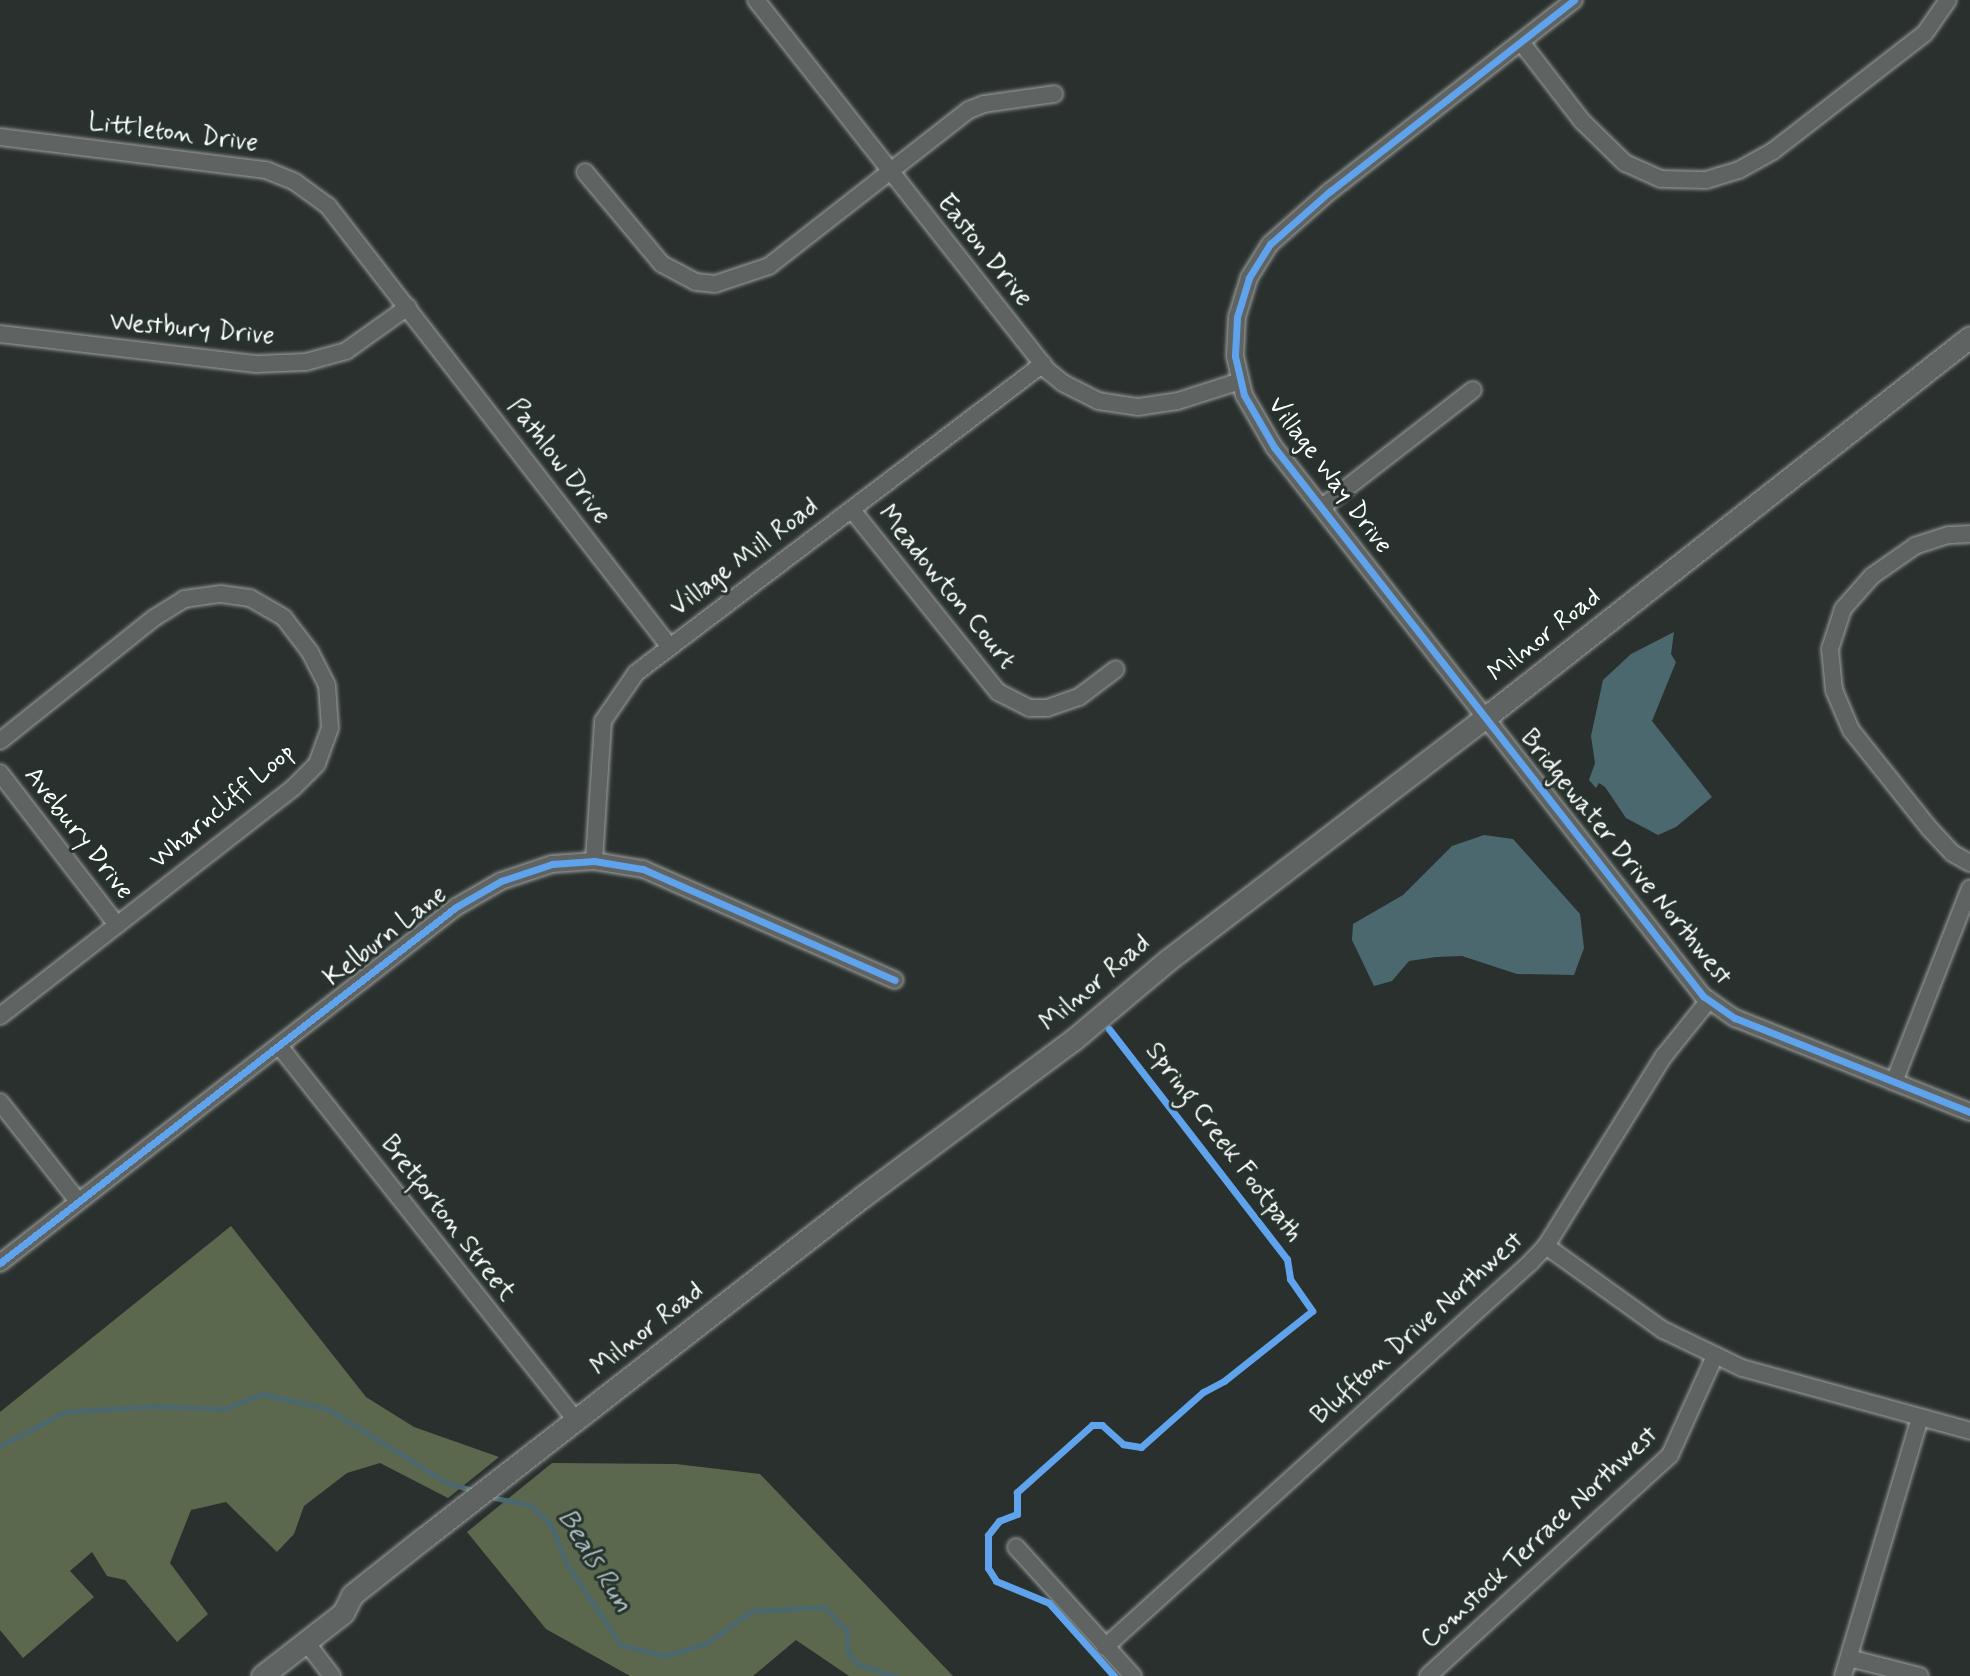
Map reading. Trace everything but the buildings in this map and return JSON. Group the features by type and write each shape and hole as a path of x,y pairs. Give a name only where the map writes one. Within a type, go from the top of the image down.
{"main road":[{"name":"Milnor Road","path":"262,1676 343,1613 352,1595 862,1197 1073,1040 1353,815 1486,718 1970,337"}],"street":[{"name":"Easton Drive","path":"756,0 1043,364 1080,394 1118,405 1178,401 1240,380"},
{"name":"Village Way Drive","path":"1486,718 1263,430 1240,380 1235,356 1237,317 1249,278 1270,244 1330,191 1574,0"},
{"path":"1521,42 1582,121 1625,163 1661,179 1706,180 1739,170 1773,151 1925,33 1948,0"},
{"path":"585,172 662,264 696,282 715,284 769,266 970,110 984,104 1054,94"},
{"name":"Littleton Drive","path":"0,137 237,164 285,178 328,206 408,307"},
{"name":"Westbury Drive","path":"0,334 257,364 306,362 346,351 408,307"},
{"name":"Pathlow Drive","path":"408,307 669,646"},
{"name":"Village Mill Road","path":"594,861 603,721 636,673 1043,364"},
{"path":"1322,507 1473,390"},
{"name":"Meadowton Court","path":"852,510 998,692 1030,708 1047,708 1079,696 1116,669"},
{"path":"1970,534 1948,535 1915,546 1872,576 1843,609 1830,649 1834,690 1852,730 1929,828 1952,853 1970,863"},
{"name":"Wharncliff Loop","path":"0,741 154,618 184,599 222,594 250,598 284,618 310,652 327,685 330,728 317,764 293,788 0,1016"},
{"name":"Bridgewater Drive Northwest","path":"1486,718 1709,1000 1735,1018 1970,1112"},
{"name":"Avebury Drive","path":"0,773 117,925"},
{"name":"Kelburn Lane","path":"0,1263 467,901 501,881 552,864 594,861 643,869 895,980"},
{"path":"1894,1082 1970,888"},
{"name":"Bluffton Drive Northwest","path":"1105,1647 1546,1246 1664,1056 1709,1000"},
{"name":"Bretforton Street","path":"280,1047 576,1421"},
{"path":"0,1102 78,1200"},
{"path":"1546,1246 1663,1330 1741,1368 1970,1431"},
{"name":"Comstock Terrace Northwest","path":"1434,1674 1670,1455 1715,1356"},
{"path":"1843,1676 1920,1417"},
{"path":"1016,1547 1133,1676"},
{"path":"306,1642 332,1676"},
{"path":"1849,1658 1920,1676"}],"green space":[{"path":"231,1226 366,1397 414,1427 499,1457 448,1498 380,1463 347,1473 304,1506 294,1534 277,1552 226,1502 191,1510 170,1563 208,1614 177,1642 125,1580 107,1576 92,1552 70,1571 94,1597 23,1658 0,1630 0,1412"},
{"path":"552,1463 676,1464 760,1474 953,1676 849,1676 796,1640 753,1676 630,1676 546,1629 467,1532"}],"water":[{"path":"1674,632 1671,654 1676,662 1652,721 1712,797 1676,827 1658,835 1626,818 1605,787 1599,783 1596,788 1589,780 1595,763 1591,736 1603,680 1631,654"},
{"path":"1484,835 1513,839 1580,914 1584,948 1574,975 1517,974 1462,956 1436,957 1409,961 1392,981 1374,986 1352,940 1353,924 1403,895 1452,846"}],"waterway":[{"name":"Beals Run","path":"0,1446 65,1412 154,1406 224,1409 262,1394 328,1409 448,1483 472,1490"},
{"name":"Beals Run","path":"495,1498 531,1505 551,1524 566,1562 621,1645 666,1656 707,1643 751,1611 824,1607 847,1630 848,1652 858,1664 896,1676"}],"cycle path":[{"path":"1574,0 1330,191 1270,244 1249,278 1237,317 1235,356 1244,395 1274,447 1703,996 1735,1018 1970,1112"},
{"path":"0,1263 456,907 501,881 552,864 594,861 643,869 895,980"},
{"name":"Spring Creek Footpath","path":"1109,1029 1287,1259 1290,1279 1312,1311 1224,1381 1203,1392 1141,1447 1123,1444 1102,1425 1092,1425 1017,1492 1017,1514 999,1521 988,1535 988,1568 996,1581 1049,1603 1114,1676"}]}
